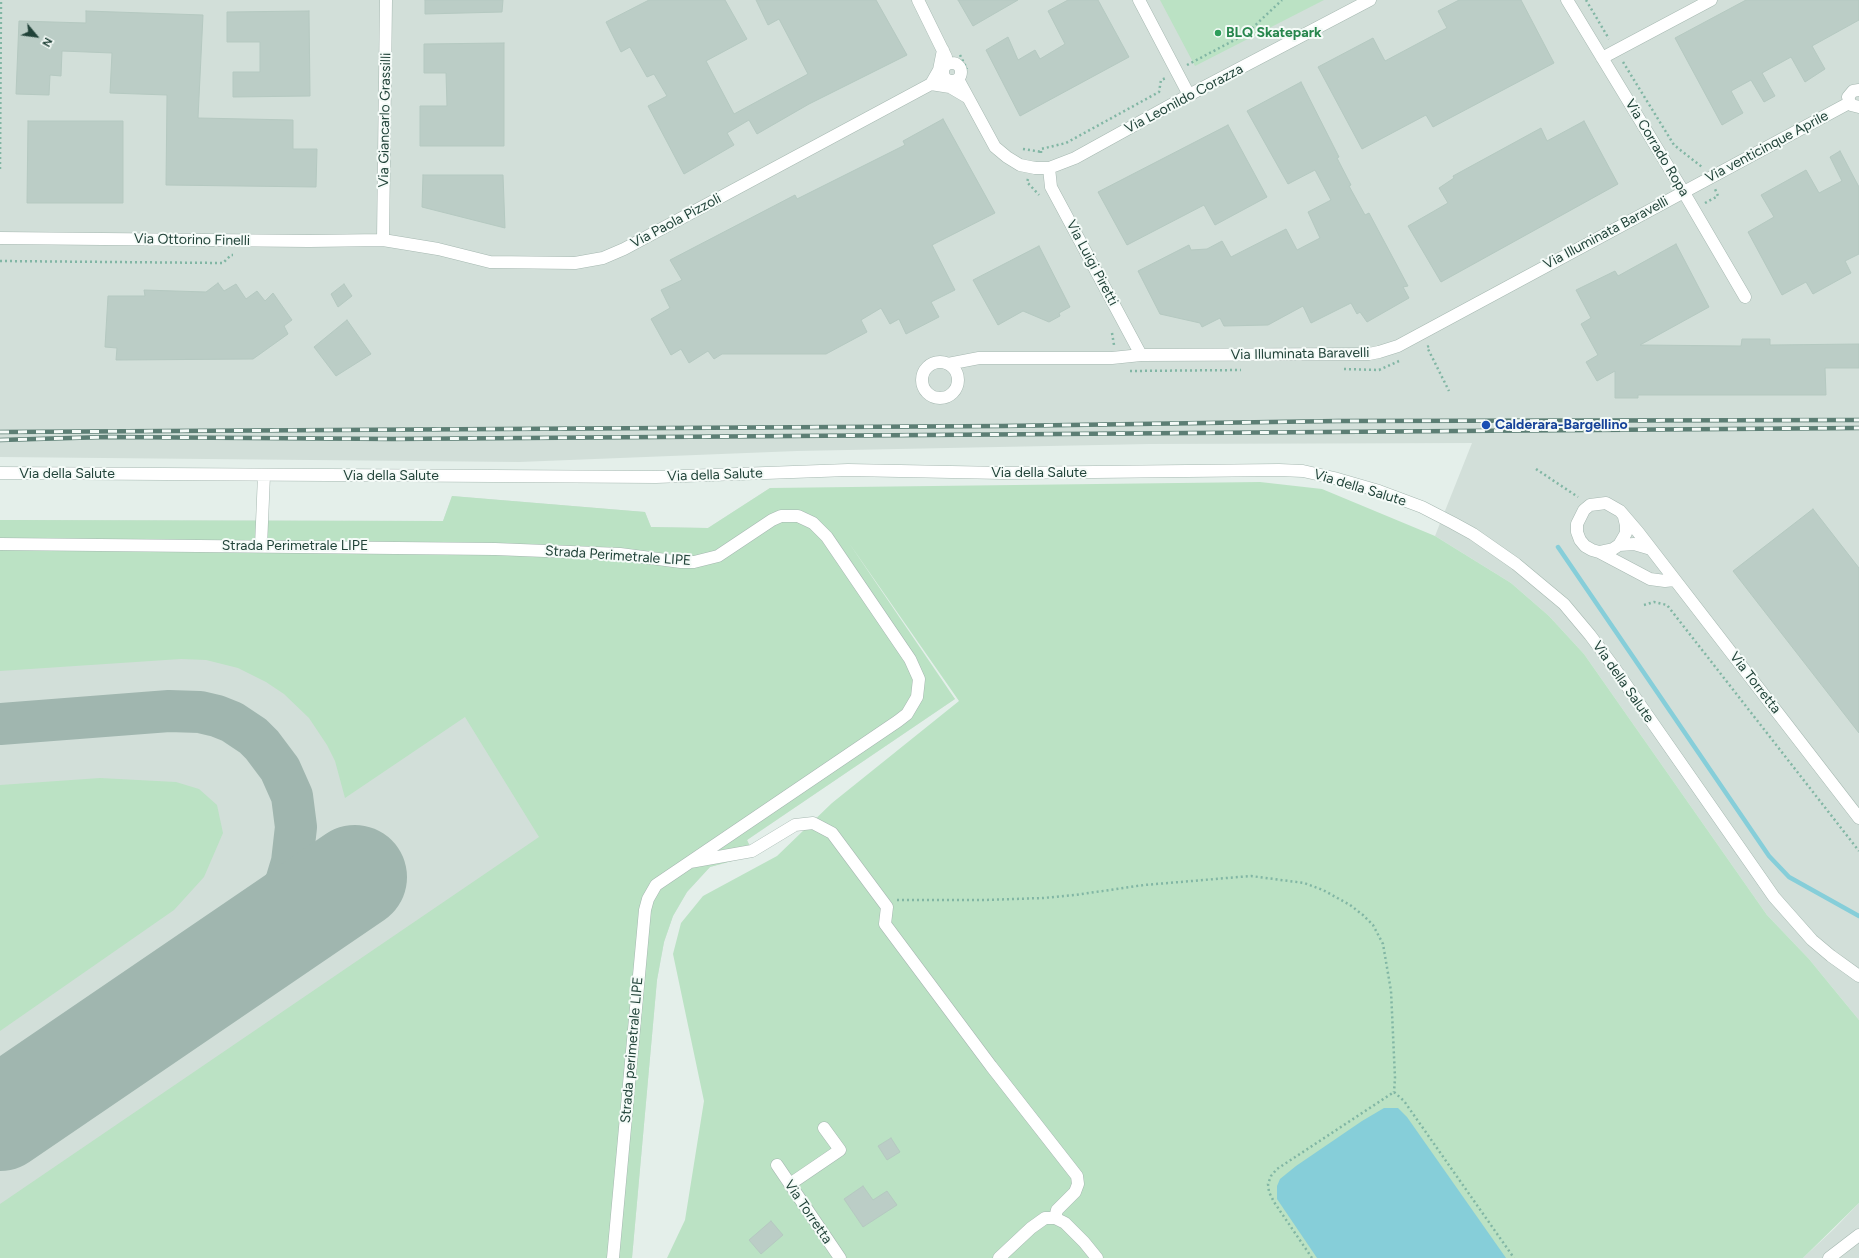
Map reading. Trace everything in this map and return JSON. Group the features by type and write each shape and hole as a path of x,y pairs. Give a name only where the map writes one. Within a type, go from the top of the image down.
{"street":[{"name":"Via Giancarlo Grassilli","path":"383,240 386,0"},
{"path":"918,0 949,64"},
{"path":"1138,0 1189,95"},
{"name":"Via Leonildo Corazza","path":"970,99 995,148 1020,165 1034,168 1049,168 1075,158 1189,95 1370,0"},
{"name":"Via Corrado Ropa","path":"1567,0 1683,191 1745,297"},
{"path":"1602,58 1711,0"},
{"path":"943,50 939,70 931,84 950,86 970,99"},
{"path":"949,64 956,64 960,68 961,74 958,79 950,81 944,76 944,70 949,64"},
{"name":"Via Paola Pizzoli","path":"383,240 438,249 490,262 575,263 603,258 645,238 944,76"},
{"path":"958,79 970,99"},
{"path":"1854,104 1848,97 1850,92 1859,90"},
{"name":"Via venticinque Aprile","path":"1683,191 1854,104"},
{"name":"Via Luigi Piretti","path":"1049,168 1051,187 1141,355"},
{"name":"Via Illuminata Baravelli","path":"948,364 979,358 1112,358 1141,355 1363,354 1379,352 1398,346 1683,191"},
{"name":"Via Ottorino Finelli","path":"0,238 301,241 383,240"},
{"name":"Via della Salute","path":"0,473 656,478 848,470 1010,473 1279,470 1303,471 1326,476 1379,491 1422,507 1474,534 1516,564 1564,604 1613,666 1774,897 1812,940 1859,976"},
{"path":"261,546 264,475"},
{"name":"Via Torretta","path":"1590,505 1606,503 1620,511 1638,532 1859,818"},
{"path":"1590,505 1579,517 1577,524 1577,532 1585,546 1600,552 1650,579 1665,582 1674,580"},
{"name":"Strada Perimetrale LIPE","path":"0,544 495,548 620,554 681,562 694,562 718,556 772,520 781,516 798,516 813,523 827,537 910,659 919,679 917,697 907,714 898,721 690,862"},
{"path":"1600,552 1613,549 1619,545 1626,533 1624,517"},
{"path":"1619,545 1634,544 1651,549"},
{"path":"690,862 752,851 795,825 814,823 832,833 887,907 885,924 990,1066 1077,1176 1078,1184 1075,1192 1057,1210 1055,1218"},
{"name":"Strada perimetrale LIPE","path":"613,1258 645,910 648,899 656,885 690,862"},
{"path":"790,1184 840,1150 824,1128"},
{"name":"Via Torretta","path":"777,1165 840,1258"},
{"path":"999,1258 1031,1228 1046,1218 1055,1218 1065,1223 1084,1242 1097,1258"},
{"path":"1829,1258 1859,1235"}],"path":[{"path":"0,169 1,0"},
{"path":"1586,0 1674,145 1702,168 1718,196 1693,208"},
{"path":"1042,198 1027,182 1042,152 1041,149 1066,143"},
{"path":"0,261 223,263 231,255 239,255"},
{"path":"1112,330 1115,343 1112,358"},
{"path":"1420,350 1433,344"},
{"path":"1426,347 1449,391"},
{"path":"1344,369 1379,370 1402,360"},
{"path":"1127,371 1243,370"},
{"path":"1536,469 1590,505"},
{"path":"1644,605 1654,602 1667,605 1859,851"},
{"path":"887,907 899,899 984,900 1043,898 1229,876 1273,878 1304,883 1323,890 1350,905 1363,915 1373,924 1383,944 1391,991 1395,1078 1394,1092"},
{"path":"1312,1258 1274,1202 1269,1192 1268,1184 1271,1176 1277,1169 1394,1092"},
{"path":"1394,1092 1404,1101 1514,1258"}],"shaded area":[{"path":"0,0 1859,0 1859,1020 1809,959 1767,915 1584,654 1549,616 1511,583 1435,536 1472,443 1149,444 797,451 519,462 0,457"},
{"path":"770,488 955,699 747,840 754,855 710,867 687,892 673,916 664,942 657,980 632,1258 0,1258 0,520 443,521 452,496 645,512 651,527 708,528"},
{"path":"1859,1203 1859,1258 1803,1258 1835,1228"}],"green space":[{"name":"BLQ Skatepark","path":"1160,0 1324,0 1195,66"},
{"path":"1260,482 1322,489 1435,536 1511,583 1549,616 1584,654 1767,915 1809,959 1859,1020 1859,1203 1803,1258 667,1258 685,1220 704,1101 673,954 681,923 703,896 777,856 832,803 959,701 849,543 955,699 747,840 754,855 710,867 687,892 673,916 664,942 657,980 632,1258 0,1258 0,1204 539,837 465,717 345,798 335,761 327,745 309,718 284,694 266,682 238,668 206,660 181,659 0,671 0,520 443,521 452,496 645,512 651,527 708,528 770,488"},
{"path":"100,778 176,782 199,789 217,805 223,833 204,877 174,910 0,1031 0,785"}],"water":[{"path":"1384,1108 1398,1108 1407,1117 1506,1258 1317,1258 1277,1199 1277,1186 1280,1179 1296,1166 1362,1121"}],"building":[{"path":"425,0 503,0 502,12 425,14"},
{"path":"649,0 725,0 747,39 706,61 734,114 808,74 779,19 768,25 756,0 876,0 907,55 809,104 757,134 749,120 727,133 734,145 684,174 648,106 667,96 654,74 647,77 630,47 621,52 606,22"},
{"path":"958,0 1018,0 973,26"},
{"path":"1068,0 1098,0 1129,57 1020,116 986,50 1008,37 1018,60 1035,50 1040,59 1065,44 1048,11"},
{"path":"1459,0 1521,0 1554,63 1433,127 1426,115 1362,149 1318,67 1373,38 1385,61 1447,28 1438,11"},
{"path":"1746,0 1859,0 1859,20 1812,46 1825,69 1805,82 1791,57 1762,73 1775,96 1764,102 1751,80 1731,91 1743,113 1722,125 1675,38"},
{"path":"86,11 203,15 198,118 293,120 293,149 317,149 316,187 166,185 167,95 110,93 112,53 62,51 61,76 50,75 49,95 16,94 19,21 86,23"},
{"path":"309,11 310,96 233,97 233,72 260,72 260,42 227,42 227,12"},
{"path":"504,43 504,146 420,146 420,106 447,106 446,73 424,73 424,44"},
{"path":"1301,82 1339,157 1337,158 1351,185 1349,186 1365,215 1369,213 1408,286 1403,287 1409,298 1367,322 1360,312 1357,314 1351,303 1311,323 1303,306 1268,325 1224,326 1220,318 1202,327 1200,323 1160,314 1138,271 1189,245 1191,250 1207,249 1222,241 1231,257 1286,229 1297,250 1320,238 1308,212 1331,200 1315,170 1288,184 1247,111"},
{"path":"943,119 995,213 932,245 955,290 931,302 939,317 906,334 899,319 890,324 881,308 861,320 867,332 826,354 722,354 714,359 708,351 689,363 681,349 671,355 651,319 670,308 661,290 682,280 670,260 795,195 797,199 905,145 903,141"},
{"path":"28,121 123,121 123,203 27,203"},
{"path":"1584,121 1618,184 1441,282 1408,226 1448,203 1439,188 1454,178 1453,176 1541,128 1547,141"},
{"path":"1228,125 1267,197 1215,225 1204,205 1127,245 1098,192"},
{"path":"1840,151 1859,187 1859,254 1845,261 1851,273 1813,294 1806,282 1782,295 1748,232 1774,217 1761,195 1806,170 1819,193 1842,181 1830,157"},
{"path":"423,175 503,175 505,228 422,207"},
{"path":"1676,244 1709,307 1640,345 1741,346 1742,339 1770,339 1770,345 1859,344 1859,368 1825,368 1826,395 1638,395 1638,398 1615,398 1615,371 1597,381 1586,362 1598,355 1581,324 1591,318 1576,290 1615,271 1618,276"},
{"path":"1039,246 1070,307 1059,313 1060,316 1049,322 1023,311 998,325 973,280"},
{"path":"218,283 224,291 236,284 246,299 257,291 265,301 273,293 292,320 284,326 288,334 253,359 116,360 117,348 105,347 108,296 145,296 144,290 206,292"},
{"path":"344,284 352,296 338,307 331,294"},
{"path":"347,320 371,354 336,376 314,347"},
{"path":"1813,509 1859,568 1859,733 1733,571"},
{"path":"891,1138 900,1152 887,1160 878,1146"},
{"path":"863,1186 873,1200 887,1191 897,1205 863,1227 844,1199"},
{"path":"771,1221 783,1235 761,1254 749,1240"}],"waterway":[{"path":"1558,547 1769,856 1789,877 1859,916"}],"taxiway":[{"path":"0,724 169,711 200,712 217,716 232,722 253,736 262,745 280,769 292,796 296,827 292,862 286,882 265,920 247,943 221,968"}],"runway":[{"path":"0,1119 355,877"}],"railway":[{"path":"0,432 1003,426 1338,421 1859,420"},
{"path":"0,440 106,437 392,439 1859,428"}],"place":[{"name":"BLQ Skatepark","path":"1218,33"},
{"name":"Calderara-Bargellino","path":"1486,425"}]}
